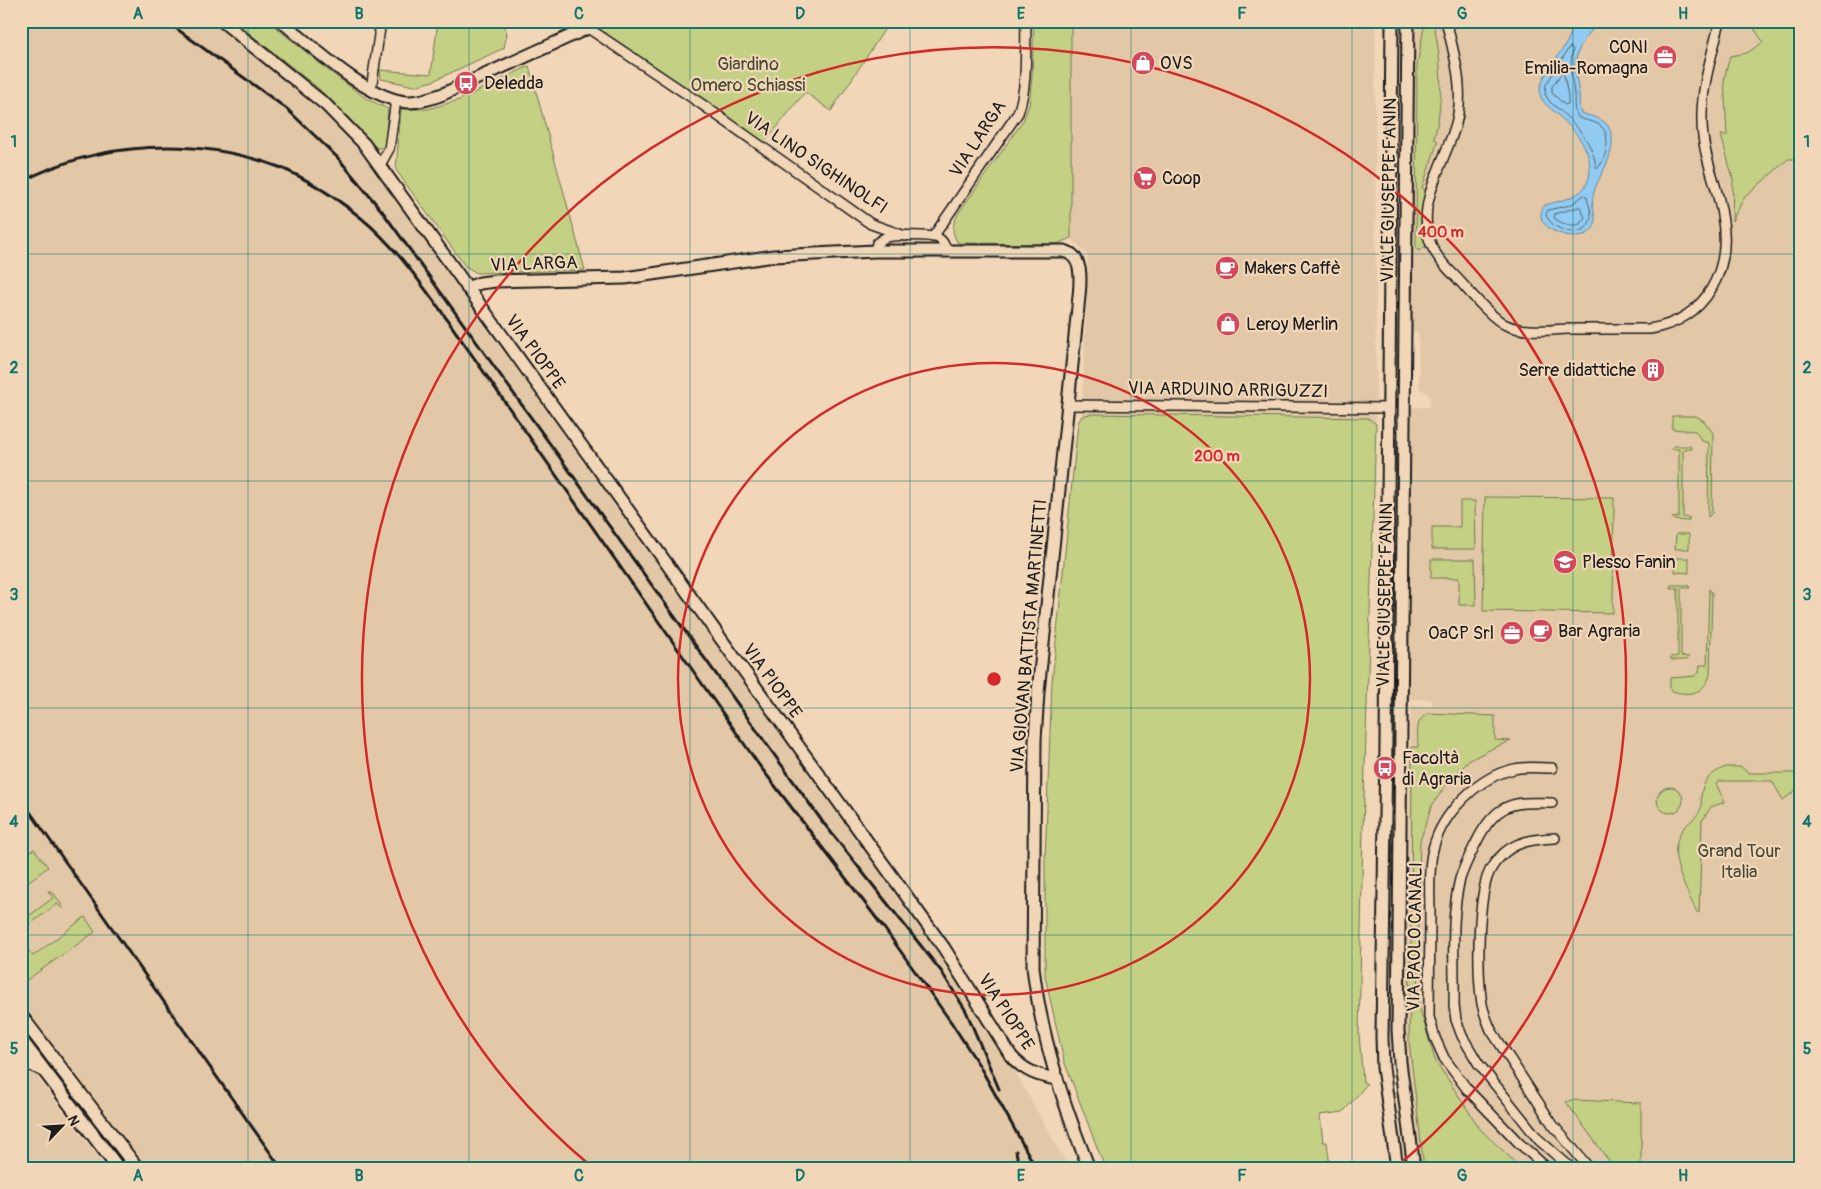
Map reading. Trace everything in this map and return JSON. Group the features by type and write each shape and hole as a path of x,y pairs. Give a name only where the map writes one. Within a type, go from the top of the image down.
{"main road":[{"path":"22,1023 137,1168"},
{"path":"21,1040 118,1168"}],"street":[{"path":"222,21 326,104 347,125 380,165 467,288"},
{"path":"281,21 371,90 396,100 410,102 421,101 443,94 585,24"},
{"path":"371,90 381,21"},
{"name":"VIA LARGA","path":"933,236 1018,113 1023,99 1025,81 1026,21"},
{"name":"VIALE GIUSEPPE FANIN","path":"1392,21 1382,1036 1383,1068 1397,1168"},
{"name":"VIALE GIUSEPPE FANIN","path":"1408,21 1398,1030 1400,1062 1414,1168"},
{"path":"1446,21 1459,80 1457,116 1454,133 1445,152 1427,206 1426,223 1428,239 1436,254 1449,270 1498,320 1515,327 1536,330 1650,329 1661,327 1680,320 1690,313 1707,296 1714,285 1723,259 1724,226 1705,148 1702,123 1702,94 1720,21"},
{"name":"VIA LINO SIGHINOLFI","path":"585,24 700,102 871,224 905,236"},
{"path":"380,165 389,149 396,100"},
{"path":"875,251 877,243 886,237 905,236 933,236 940,239 946,250"},
{"name":"VIA LARGA","path":"467,288 480,283 496,281 626,278 774,256 946,250 1063,251 1070,253"},
{"name":"VIA GIOVAN BATTISTA MARTINETTI","path":"1070,253 1077,261 1079,276 1078,307 1038,692 1035,740 1034,968 1037,999 1045,1038 1057,1080 1089,1168"},
{"name":"VIA PIOPPE","path":"467,288 938,940 977,998 1011,1056 1020,1066 1035,1074 1057,1080"},
{"name":"VIA ARDUINO ARRIGUZZI","path":"1067,405 1388,408"},
{"path":"1386,699 1402,699"},
{"name":"VIA PAOLO CANALI","path":"1547,1168 1518,1143 1467,1089 1444,1058 1435,1038 1429,1017 1430,880 1433,849 1440,830 1452,811 1466,796 1499,774 1527,767 1552,768"},
{"path":"1552,803 1527,803 1507,807 1491,818 1469,857 1460,878 1456,900 1454,1005 1456,1020 1462,1036 1478,1063 1539,1140 1571,1168"},
{"path":"1555,838 1532,839 1512,847 1499,857 1491,869 1485,884 1481,919 1480,962 1482,1003 1485,1017 1491,1030 1548,1118 1589,1168"},
{"path":"21,1061 48,1074"}],"shaded area":[{"path":"21,21 212,21 306,96 344,134 376,171 571,444 956,973 981,1011 1069,1168 145,1168 21,1005"},
{"path":"1071,21 1375,21 1376,424 1368,418 1090,414 1082,416 1088,256 1071,238"},
{"path":"1409,21 1756,21 1755,28 1763,42 1747,53 1724,79 1727,135 1721,136 1733,179 1732,219 1744,198 1788,159 1800,159 1800,1168 1420,1168 1405,1036 1411,706 1431,706 1432,699 1402,699 1404,408 1430,407 1430,396 1419,387 1418,332 1401,331"},
{"path":"21,1056 106,1168 21,1168"}],"green space":[{"path":"234,21 268,21 329,71 367,99 388,109 385,146 377,148 318,88"},
{"path":"438,21 503,21 507,34 504,48 433,81 414,86 381,79 380,70 431,74"},
{"name":"Giardino Omero Schiassi","path":"600,21 890,21 831,111 805,92 759,150 595,27"},
{"path":"1034,21 1071,21 1071,238 1057,244 958,243 953,229 958,214 1023,121 1029,105"},
{"path":"1425,21 1433,21 1441,80 1439,110 1434,139 1438,141 1422,188 1427,191 1422,218 1426,246 1419,251 1416,249 1417,66"},
{"path":"1756,21 1800,21 1800,159 1788,159 1744,198 1732,221 1733,179 1721,135 1727,135 1724,79 1730,56 1747,53 1763,42 1754,28"},
{"path":"529,66 585,270 477,273 465,266 396,170 401,109 428,109 459,100"},
{"path":"1090,414 1368,418 1376,424 1363,828 1359,1034 1363,1082 1367,1084 1343,1112 1320,1115 1323,1142 1327,1142 1330,1168 1105,1168 1064,1061 1045,976 1045,860 1052,682 1078,423 1082,416"},
{"path":"1672,416 1696,416 1704,421 1713,433 1712,513 1708,517 1709,443 1702,441 1695,431 1672,429"},
{"path":"1673,446 1690,446 1692,449 1683,449 1683,517 1690,518 1688,521 1674,520 1672,518 1679,517 1679,449 1671,449"},
{"path":"1485,497 1614,498 1613,613 1483,611"},
{"path":"1460,501 1475,501 1476,549 1432,549 1432,527 1460,527"},
{"path":"1676,534 1689,534 1689,549 1675,549"},
{"path":"1676,558 1689,558 1689,573 1675,572"},
{"path":"1431,559 1475,559 1476,605 1459,605 1459,578 1431,578"},
{"path":"1671,585 1688,585 1690,588 1681,588 1681,656 1689,657 1687,660 1672,660 1670,657 1678,656 1678,588 1670,588"},
{"path":"1709,589 1712,593 1710,675 1704,686 1695,692 1683,693 1670,690 1670,678 1695,676 1699,672 1700,665 1707,665"},
{"path":"1429,713 1495,716 1495,740 1511,741 1470,760 1449,781 1432,805 1420,841 1417,955 1411,954 1412,747 1418,747 1419,723"},
{"path":"1726,767 1741,767 1749,773 1796,773 1799,784 1796,790 1783,800 1772,781 1720,781 1716,784 1725,802 1711,807 1702,821 1699,913 1696,911 1679,872 1676,852 1677,842 1683,829 1699,812 1705,782 1716,772"},
{"path":"1670,787 1679,791 1683,800 1679,809 1670,813 1661,809 1657,800 1661,791"},
{"path":"34,849 48,867 21,887 21,858"},
{"path":"48,891 52,891 63,909 57,904 21,931 21,922 53,898"},
{"path":"85,917 95,932 21,984 21,955 28,950 33,956"},
{"path":"1410,960 1419,961 1418,1002 1435,1060 1481,1130 1521,1168 1424,1168 1409,1041"},
{"path":"1571,1100 1641,1103 1641,1168 1614,1168 1566,1102"}],"water":[{"path":"1572,21 1599,21 1579,50 1575,70 1581,113 1598,118 1605,123 1610,130 1612,139 1610,156 1593,196 1594,227 1586,234 1579,236 1561,234 1546,226 1542,220 1541,213 1545,205 1568,198 1581,191 1589,178 1589,160 1584,145 1568,125 1544,103 1540,94 1540,87 1546,73 1569,38"}],"railway":[{"path":"166,21 287,109 338,158 382,211 822,821 941,971 966,1011 999,1089"},
{"path":"21,182 51,168 115,151 182,147 215,150 248,157 279,167 300,177 341,202 382,237 412,271 439,308 759,765 884,928 951,1022 979,1065 1036,1168"},
{"path":"21,799 281,1168"},
{"path":"1016,1151 1019,1168"}],"place":[{"name":"CONI Emilia-Romagna","path":"1665,57"},
{"name":"OVS","path":"1143,63"},
{"name":"Deledda","path":"466,83"},
{"name":"Coop","path":"1145,178"},
{"name":"Makers Caffè","path":"1227,268"},
{"name":"Leroy Merlin","path":"1228,324"},
{"name":"Serre didattiche","path":"1653,370"},
{"name":"Plesso Fanin","path":"1565,562"},
{"name":"Bar Agraria","path":"1541,631"},
{"name":"OaCP Srl","path":"1512,633"},
{"name":"Facoltà di Agraria","path":"1385,768"}],"park label":[{"name":"Grand Tour Italia","path":"1739,861"}]}
